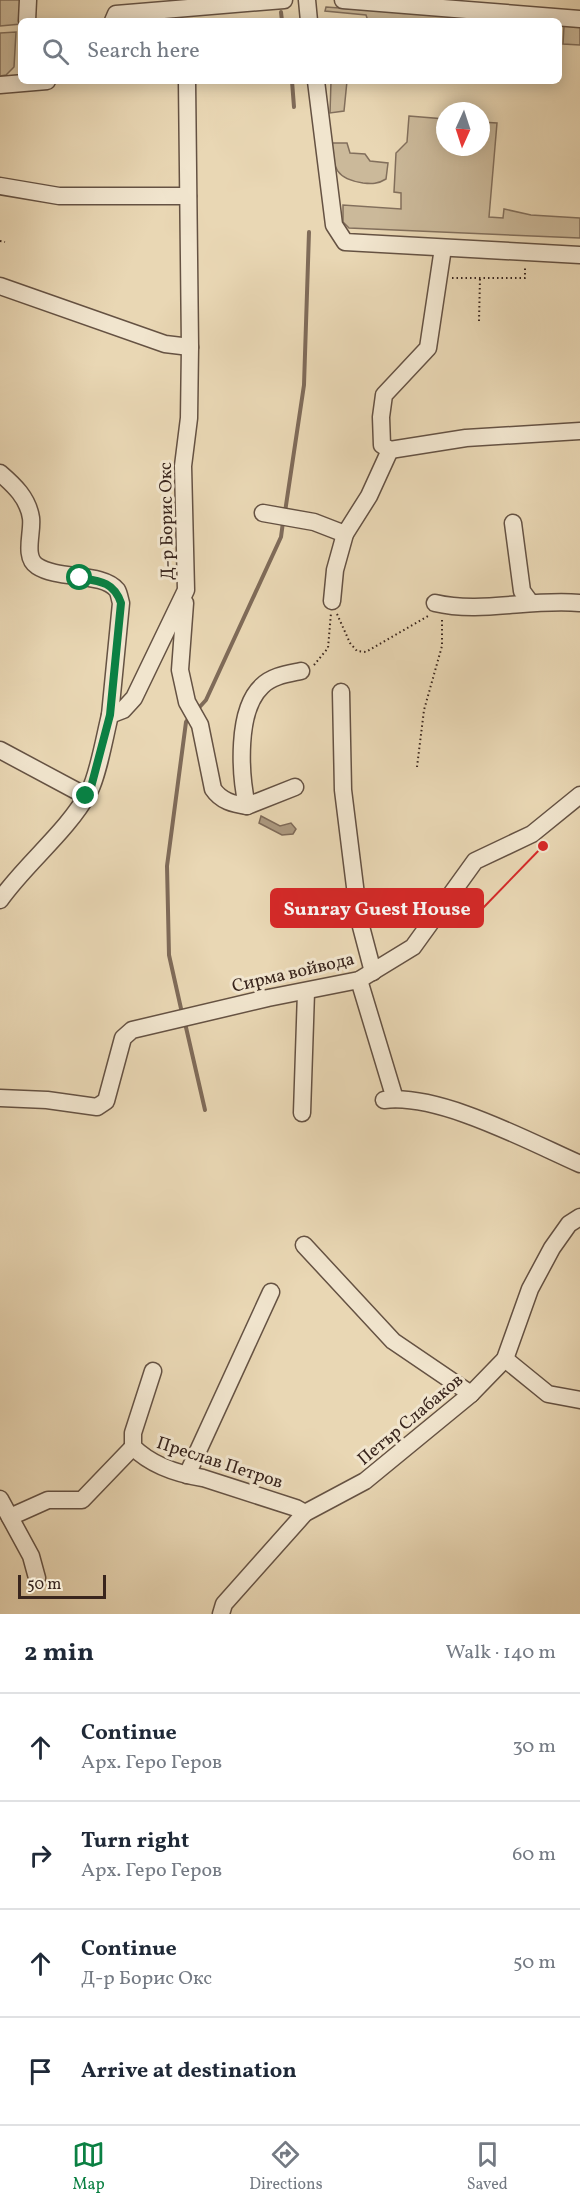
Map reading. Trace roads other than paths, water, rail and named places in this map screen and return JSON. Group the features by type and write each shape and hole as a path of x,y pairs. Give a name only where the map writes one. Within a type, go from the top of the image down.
{"street":[{"path":"27,18 28,0"},
{"path":"115,17 186,15 251,1 284,0"},
{"path":"307,0 309,18"},
{"path":"343,0 469,5 580,19"},
{"path":"7,84 18,71"},
{"name":"Д-р Борис Окс","path":"110,715 123,710 134,698 186,590 183,466 189,418 190,347 187,84"},
{"path":"316,84 334,225 345,242 580,255"},
{"path":"0,186 59,196 188,196"},
{"path":"443,248 428,348 389,387 384,395 381,445 390,450 466,438 580,431"},
{"path":"0,286 165,344 190,347"},
{"path":"332,602 335,570 345,534 369,496 390,450"},
{"path":"0,473 18,488 31,517 30,556 36,566 55,574 105,582 117,590 121,603 110,715 90,791 57,835 13,882 0,900"},
{"path":"263,513 314,522 345,534"},
{"path":"513,523 522,591 530,602"},
{"path":"186,590 180,670 187,702 200,725 213,789 232,804 247,806 296,787"},
{"path":"444,607 530,602 580,603"},
{"path":"247,806 241,781 243,742 253,697 262,685 277,676 300,671"},
{"path":"341,692 343,790 366,976 389,1099 436,1106 468,1116 580,1164"},
{"path":"0,750 86,796"},
{"name":"Сирма войвода","path":"0,1098 48,1100 90,1106 106,1101 123,1038 132,1029 306,992 366,976 414,947 475,861 532,834 580,795"},
{"path":"302,1113 306,992"},
{"name":"Петър Слабаков","path":"221,1614 224,1604 304,1513 365,1481 471,1394 505,1359 530,1289 576,1223"},
{"path":"304,1245 393,1341 471,1394"},
{"path":"187,1475 271,1292"},
{"path":"505,1359 548,1394 580,1400"},
{"name":"Преслав Петров","path":"153,1371 134,1433 133,1447 145,1459 304,1513"},
{"path":"10,1517 48,1500 82,1500 133,1447"},
{"path":"0,1499 31,1556 37,1578"}],"waterway":[{"path":"281,12 282,18"},
{"path":"292,84 294,107"},
{"path":"285,512 304,385 309,232"},
{"path":"196,711 206,700 281,537 283,522"},
{"path":"182,1013 169,955 167,866 186,722 189,718"},
{"path":"185,1023 205,1110"}],"place":[{"name":"Sunray Guest House","path":"543,846"}]}
